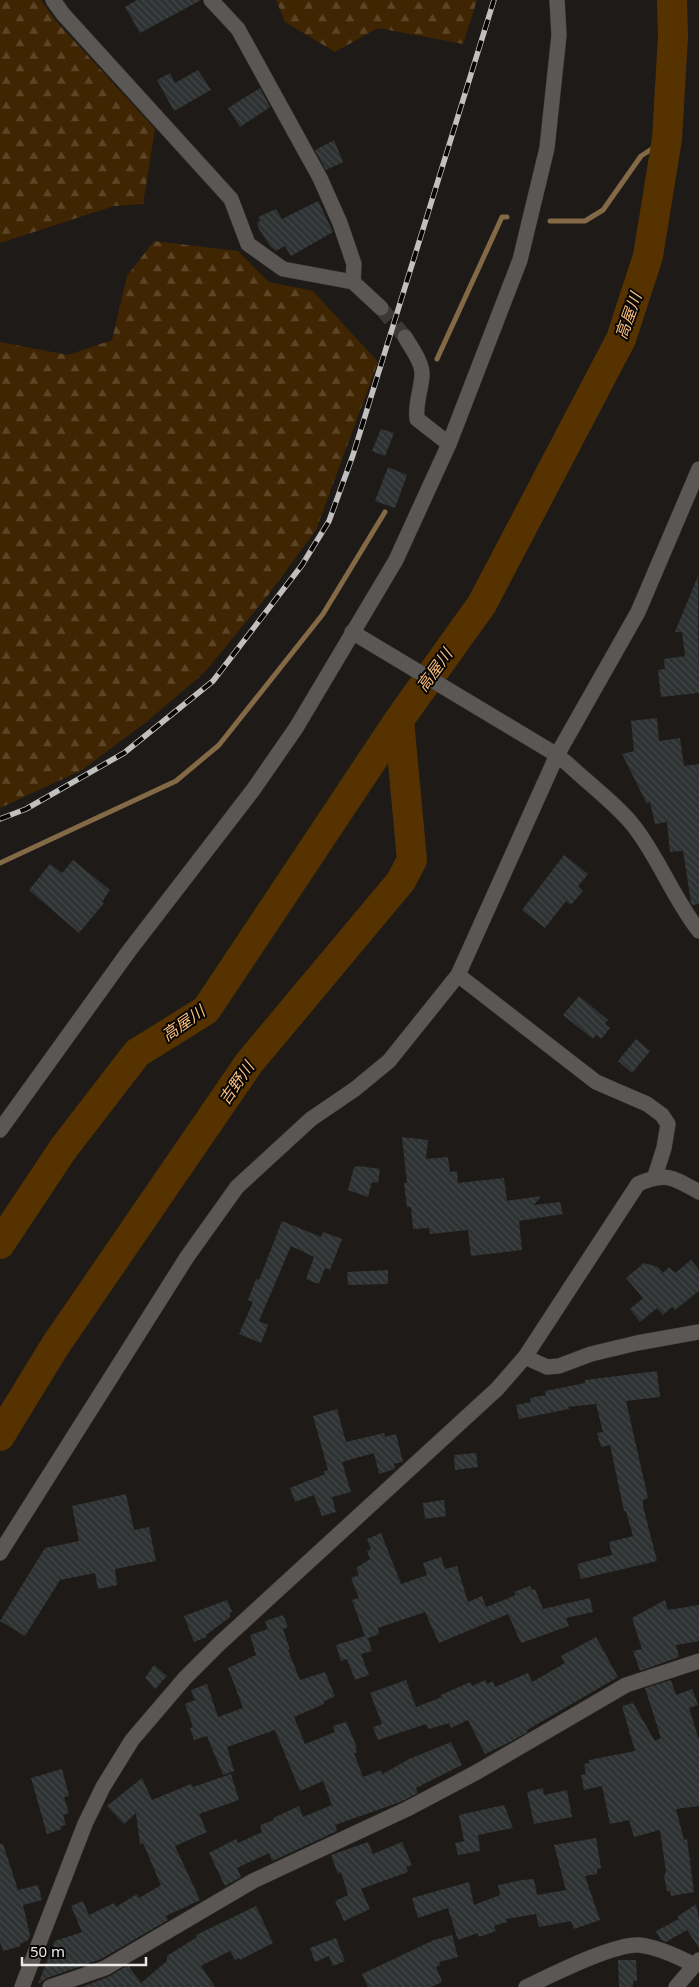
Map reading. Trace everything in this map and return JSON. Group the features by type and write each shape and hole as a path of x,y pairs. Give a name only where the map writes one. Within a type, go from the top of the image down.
{"street":[{"path":"53,0 63,14 231,199 248,244 283,270 353,282 382,308"},
{"path":"211,0 238,29 320,178 340,222 354,264 353,282"},
{"path":"0,1130 128,951 253,790 296,728 396,560 449,444 520,260 535,205 550,120 559,36 557,0"},
{"path":"405,337 418,358 422,375 416,406 417,419 449,444"},
{"path":"0,1553 187,1257 237,1187 311,1119 355,1089 389,1061 458,975 554,754 638,612 699,469"},
{"path":"352,632 554,754 635,827 654,856 686,915 699,931"},
{"path":"458,975 596,1082 648,1104 662,1114 668,1124 664,1148 655,1176"},
{"path":"22,1987 85,1824 102,1787 132,1740 185,1678 453,1432 497,1389 525,1357 638,1184 655,1176 672,1177 699,1192"},
{"path":"525,1357 547,1367 559,1366 591,1354 637,1343 699,1332"},
{"path":"50,1987 105,1968 253,1881 407,1809 477,1772 626,1685 699,1661"},
{"path":"526,1987 614,1950 638,1945 696,1962 676,1987"}],"green space":[{"path":"0,0 41,0 55,20 155,129 143,204 114,206 0,243"},
{"path":"276,0 477,0 463,44 378,28 335,52 285,22"},
{"path":"154,241 238,251 269,282 313,291 378,362 316,530 268,595 204,673 145,723 82,770 0,808 0,342 68,355 112,340 127,276"}],"building":[{"path":"137,0 201,0 140,33 125,7"},
{"path":"198,70 211,90 174,111 157,80 170,73 175,83"},
{"path":"260,88 270,107 240,127 228,108"},
{"path":"334,140 343,162 326,170 315,150"},
{"path":"318,201 333,232 291,256 285,246 276,251 270,246 259,229 257,223 260,221 258,217 276,209 282,219"},
{"path":"381,429 394,433 385,456 372,451"},
{"path":"388,467 407,475 395,508 375,501"},
{"path":"698,576 699,693 661,697 658,670 665,669 664,659 685,656 682,632 675,632"},
{"path":"657,718 659,741 680,738 684,766 699,764 699,904 692,905 691,902 683,851 670,852 667,822 655,824 650,802 647,804 622,754 634,751 631,721"},
{"path":"564,855 588,874 578,886 583,891 571,905 566,901 545,928 522,910"},
{"path":"73,860 110,890 102,902 104,903 79,933 29,890 50,864 62,873"},
{"path":"579,996 608,1020 605,1024 610,1028 601,1039 596,1035 593,1039 563,1015"},
{"path":"636,1039 650,1051 632,1073 618,1061"},
{"path":"402,1137 428,1140 426,1159 448,1157 450,1172 457,1171 458,1183 504,1178 507,1201 541,1196 534,1205 560,1202 563,1214 519,1221 522,1250 471,1256 468,1230 430,1234 429,1228 413,1229 411,1207 407,1207 404,1183 407,1183"},
{"path":"354,1167 380,1169 378,1183 372,1182 368,1197 348,1190"},
{"path":"282,1221 321,1237 323,1232 342,1239 330,1270 325,1268 319,1284 306,1279 314,1257 291,1246 259,1321 268,1325 261,1343 239,1334 253,1302 248,1300 256,1279 259,1280"},
{"path":"691,1260 699,1270 699,1291 675,1310 672,1307 663,1315 657,1308 640,1322 630,1309 643,1298 626,1278 644,1263 658,1267 663,1273 669,1267 675,1273"},
{"path":"388,1270 388,1284 348,1285 347,1272"},
{"path":"657,1371 660,1397 626,1401 648,1498 643,1500 643,1506 657,1561 581,1579 577,1564 612,1555 609,1542 633,1536 626,1511 624,1511 610,1445 601,1447 597,1433 603,1432 596,1404 568,1407 569,1409 519,1419 516,1405 531,1402 530,1398 546,1395 545,1391 585,1383 585,1380"},
{"path":"337,1409 346,1442 384,1433 385,1437 396,1434 403,1462 394,1464 395,1469 379,1474 374,1453 342,1462 351,1492 332,1497 336,1512 322,1516 314,1495 295,1502 290,1488 325,1474 324,1471 328,1470 313,1416"},
{"path":"476,1453 478,1467 455,1470 454,1455"},
{"path":"126,1494 134,1530 149,1527 156,1561 115,1569 117,1585 98,1589 95,1573 60,1580 25,1636 0,1621 45,1548 79,1541 72,1506"},
{"path":"444,1500 446,1516 425,1519 423,1503"},
{"path":"381,1533 401,1584 427,1575 423,1563 441,1557 445,1569 457,1566 468,1602 482,1596 486,1607 516,1595 514,1592 530,1586 532,1590 535,1589 543,1609 590,1598 593,1612 566,1618 569,1626 521,1643 508,1614 439,1643 425,1612 378,1628 379,1634 368,1638 372,1651 361,1654 369,1675 355,1680 347,1659 341,1661 336,1645 365,1636 352,1600 359,1598 351,1578 359,1575 356,1568 370,1559 367,1551 371,1549 367,1539"},
{"path":"227,1600 232,1612 230,1617 206,1635 207,1637 194,1642 184,1616"},
{"path":"665,1600 668,1610 699,1605 699,1641 676,1645 679,1657 640,1671 633,1651 642,1649 632,1618"},
{"path":"283,1615 288,1627 283,1629 290,1650 288,1650 300,1680 325,1672 335,1696 323,1702 324,1704 294,1717 305,1744 335,1732 333,1726 346,1722 357,1747 355,1748 357,1753 354,1753 363,1777 381,1770 383,1774 409,1759 451,1742 462,1765 416,1788 418,1793 403,1801 335,1825 337,1831 279,1858 272,1861 269,1853 237,1868 241,1877 225,1886 209,1853 236,1839 238,1843 262,1832 260,1825 274,1820 273,1818 299,1806 303,1817 332,1805 323,1781 300,1791 275,1730 227,1747 234,1771 223,1775 207,1736 194,1740 190,1728 193,1727 185,1704 195,1700 191,1690 207,1684 218,1717 243,1708 228,1668 256,1655 250,1635 268,1629 265,1621"},
{"path":"596,1637 618,1677 527,1730 528,1732 485,1754 468,1720 451,1728 449,1723 429,1729 426,1724 378,1740 373,1727 382,1724 370,1693 406,1680 416,1707 442,1697 441,1695 470,1682 472,1686 485,1680 487,1684 493,1681 495,1687 528,1673 532,1682 565,1663 561,1656"},
{"path":"154,1665 167,1676 155,1689 145,1678"},
{"path":"671,1680 676,1695 692,1689 698,1705 689,1708 699,1740 699,1806 676,1809 684,1840 687,1839 694,1892 671,1896 670,1891 667,1891 664,1876 666,1872 660,1830 634,1837 629,1820 610,1824 602,1786 584,1790 581,1775 586,1774 584,1764 589,1763 589,1760 635,1751 622,1706 633,1703 655,1741 661,1738 645,1688"},
{"path":"62,1769 69,1796 64,1797 69,1813 63,1815 66,1825 61,1826 62,1829 47,1834 31,1778"},
{"path":"231,1774 239,1800 199,1814 207,1832 175,1846 200,1900 166,1916 168,1920 101,1959 47,1978 38,1984 55,1941 82,1932 71,1906 83,1901 89,1915 114,1903 116,1907 137,1894 139,1898 161,1885 143,1843 140,1844 136,1813 124,1824 107,1806 142,1778 152,1800 191,1784 193,1787"},
{"path":"543,1788 544,1795 567,1790 572,1817 534,1824 527,1792"},
{"path":"504,1805 513,1828 478,1835 480,1851 458,1855 455,1843 464,1841 459,1815"},
{"path":"596,1838 601,1868 597,1869 597,1874 585,1876 600,1920 574,1929 571,1921 539,1927 536,1914 506,1919 507,1922 494,1926 496,1931 479,1937 478,1933 458,1940 448,1908 418,1918 412,1898 469,1882 474,1905 500,1895 498,1885 522,1880 534,1879 537,1895 566,1890 554,1845"},
{"path":"368,1842 373,1854 402,1842 412,1865 406,1867 408,1872 361,1889 370,1909 344,1921 335,1901 348,1895 341,1872 338,1874 331,1855"},
{"path":"0,1844 3,1844 18,1890 38,1885 42,1900 23,1905 30,1935 28,1940 20,1944 21,1946 3,1951 0,1942"},
{"path":"696,1904 699,1918 699,1948 687,1930 666,1942 661,1940 656,1931 679,1919 677,1917"},
{"path":"256,1906 273,1943 240,1960 239,1958 235,1960 230,1951 201,1966 215,1987 82,1987 110,1976 128,1965 141,1983 167,1961 167,1956 197,1937 196,1935"},
{"path":"452,1935 458,1957 439,1962 440,1965 436,1967 442,1981 440,1983 431,1987 368,1987 362,1974 434,1940"},
{"path":"336,1938 345,1961 333,1966 329,1956 315,1962 310,1948"},
{"path":"618,1960 636,1960 637,1981 633,1981 633,1987 619,1987"}],"waterway":[{"name":"高屋川","path":"0,1244 63,1149 137,1053 206,1010 399,720 482,604 621,339 648,256 667,139 673,37 672,0"},
{"path":"550,221 585,221 603,210 641,156 667,139"},
{"path":"437,359 502,217 507,217"},
{"path":"0,863 176,781 219,745 323,614 385,512"},
{"name":"吉野川","path":"0,1436 55,1346 249,1063 401,881 412,860 399,720"}],"tunnel":[{"path":"381,308 405,337"}],"railway":[{"path":"0,819 26,809 124,753 213,681 302,565 329,521 353,455 494,0"}]}
